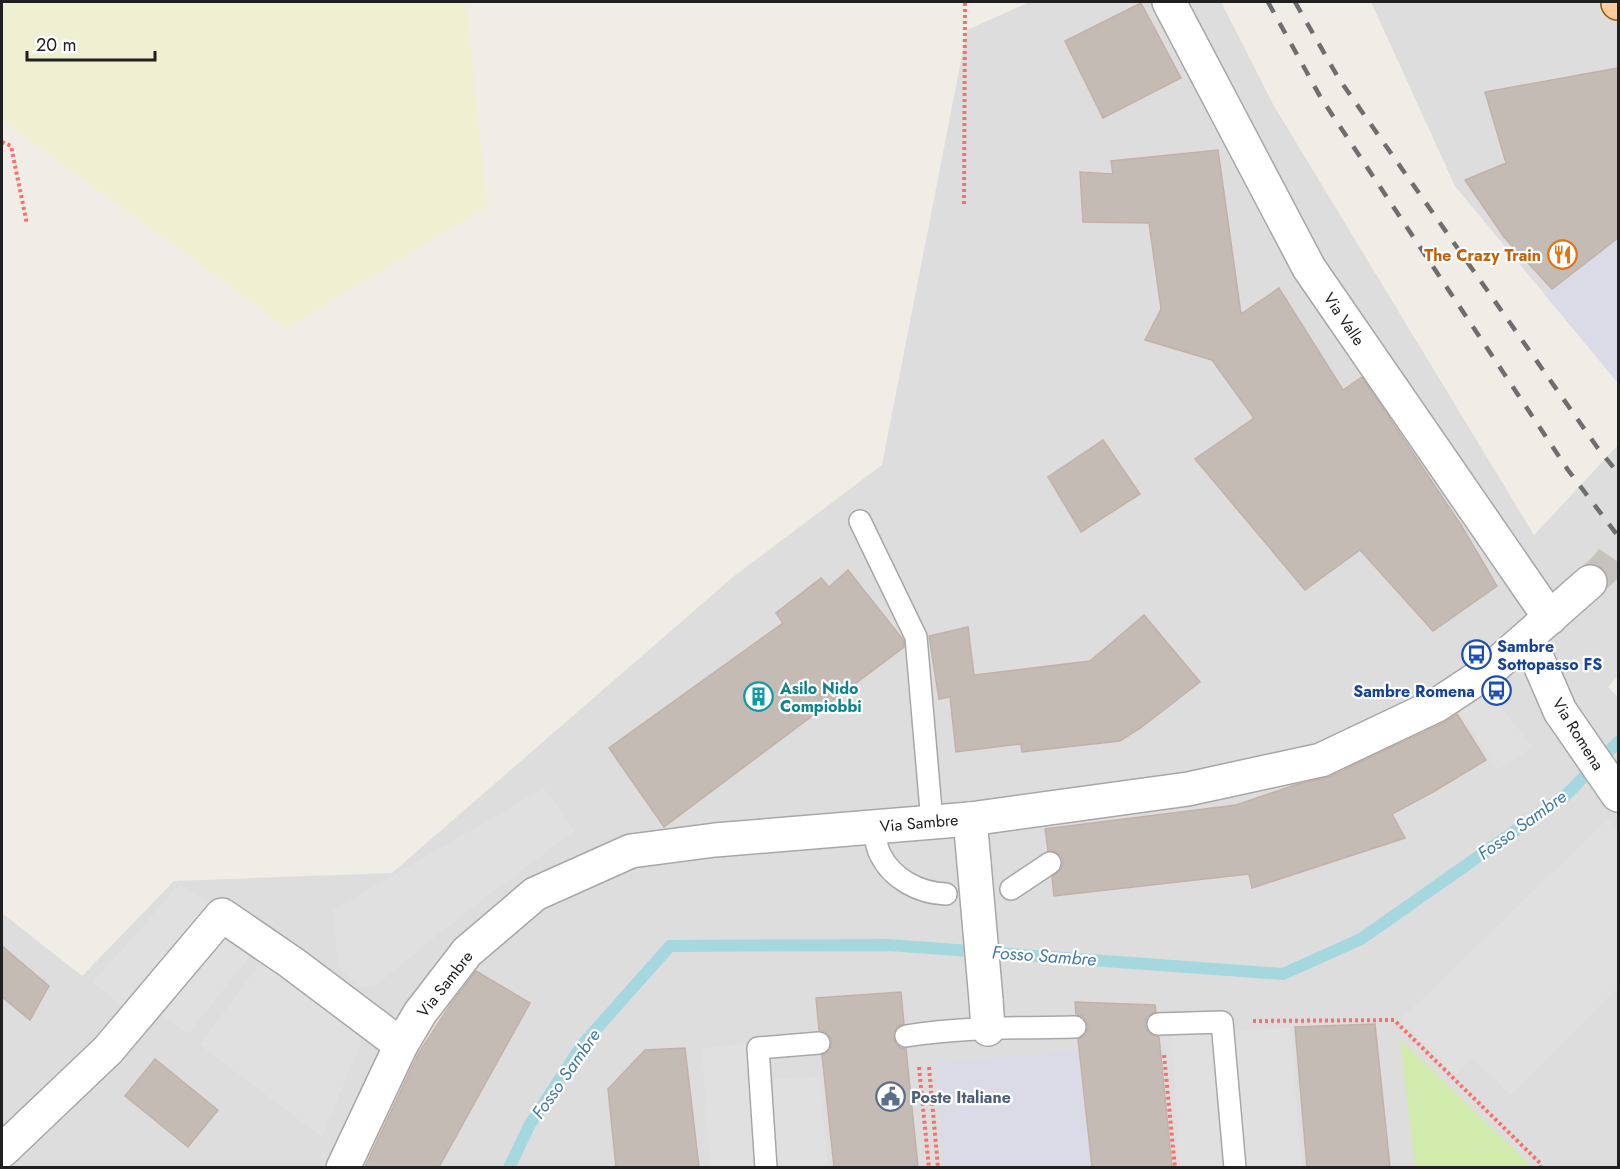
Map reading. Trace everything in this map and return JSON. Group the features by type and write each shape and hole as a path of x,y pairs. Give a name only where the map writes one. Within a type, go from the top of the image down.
{"street":[{"name":"Via Valle","path":"1169,2 1309,268 1539,627"},
{"name":"Via Sambre","path":"343,1167 401,1046 420,1013 467,952 535,894 632,851 715,840 970,819 1188,789 1320,760 1437,705 1490,670 1590,582"},
{"name":"Via Romena","path":"1539,627 1560,711 1616,793"},
{"path":"970,819 987,1015"},
{"path":"2,1151 108,1050 222,915 292,963 401,1046"}],"lane":[{"path":"860,521 916,637 932,822"},
{"path":"873,826 880,853 893,872 909,885 933,893 946,894"},
{"path":"1011,889 1050,863"},
{"path":"906,1036 927,1033 987,1015 1075,1027"},
{"path":"1159,1024 1222,1022 1235,1167"},
{"path":"766,1167 758,1048 819,1043"}],"path":[{"path":"964,204 965,2"},
{"path":"2,142 11,146 27,224"},
{"path":"1222,1022 1394,1020 1541,1164 1541,1167"},
{"path":"1159,1024 1175,1167"},
{"path":"929,1167 919,1066 929,1065 938,1167"}],"shaded area":[{"path":"1030,2 1221,2 1274,106 1534,535 1618,445 1618,676 1608,687 1618,697 1618,1167 2,1167 2,913 82,976 174,881 392,873 733,577 882,465 967,30"},
{"path":"1371,2 1618,2 1618,383 1455,186"},
{"path":"1618,238 1618,383 1546,296"},
{"path":"1487,688 1532,747 1497,770 1458,709"},
{"path":"544,788 574,831 443,930 378,984 361,987 338,968 333,910"},
{"path":"1608,819 1618,830 1618,987 1511,1095 1473,1059 1456,1074 1399,1021"},
{"path":"180,884 211,903 122,1006 93,982"},
{"path":"224,933 253,952 188,1034 161,1016"},
{"path":"263,959 365,1033 322,1137 200,1045"},
{"path":"1290,1028 1302,1167 1180,1167 1171,1035"},
{"path":"758,1043 759,1080 819,1077 828,1167 710,1167 702,1048"},
{"path":"1080,1051 1092,1167 945,1167 936,1063"}],"green space":[{"path":"2,2 466,2 487,207 287,328 2,120"},
{"path":"1400,1039 1532,1167 1415,1167"}],"building":[{"path":"1141,3 1181,78 1103,118 1065,41"},
{"path":"1618,68 1618,238 1552,289 1504,237 1465,180 1506,163 1485,92"},
{"path":"1218,150 1241,314 1279,288 1343,390 1362,377 1461,525 1497,586 1433,631 1360,550 1305,590 1195,459 1254,418 1212,360 1145,340 1161,309 1149,223 1083,222 1080,172 1113,174 1111,161"},
{"path":"1103,440 1140,494 1081,532 1048,477"},
{"name":"Asilo Nido Compiobbi","path":"848,570 904,641 904,647 664,827 609,748 783,623 776,613 821,578 829,587"},
{"path":"1144,615 1200,682 1142,727 1120,741 1022,752 1021,744 956,752 950,697 939,699 929,636 968,627 974,675 1090,661"},
{"path":"1457,714 1486,760 1392,814 1405,838 1252,888 1249,874 1054,896 1052,877 1061,869 1063,862 1061,856 1056,852 1048,851 1045,829 1236,805 1295,785 1329,777 1445,722"},
{"path":"2,946 49,986 30,1020 2,997"},
{"path":"476,971 530,1003 439,1167 365,1167 418,1054"},
{"path":"901,992 904,1024 898,1026 893,1037 896,1044 906,1049 918,1167 834,1167 822,1055 830,1049 832,1041 829,1035 819,1030 816,998"},
{"path":"1075,1002 1155,1005 1156,1012 1147,1017 1145,1025 1151,1035 1159,1037 1172,1167 1092,1167 1078,1039 1086,1034 1088,1026 1082,1016 1076,1015"},
{"path":"1375,1024 1390,1167 1307,1167 1295,1027"},
{"path":"685,1048 699,1167 616,1167 608,1089 645,1050"},
{"path":"155,1059 218,1110 188,1147 125,1096"}],"waterway":[{"name":"Fosso Sambre","path":"509,1168 529,1126 582,1045 670,946 888,945 1283,974 1361,939 1566,795 1618,742"}],"tunnel":[{"path":"1590,582 1607,566 1618,550"}],"railway":[{"path":"1268,2 1321,98 1568,470 1618,536"},
{"path":"1295,2 1339,79 1597,447 1618,473"}],"place":[{"name":"The Crazy Train","path":"1562,255"},
{"name":"Sambre Sottopasso FS","path":"1476,655"},
{"name":"Sambre Romena","path":"1496,691"},
{"name":"Asilo Nido Compiobbi","path":"759,697"},
{"name":"Poste Italiane","path":"890,1097"}]}
